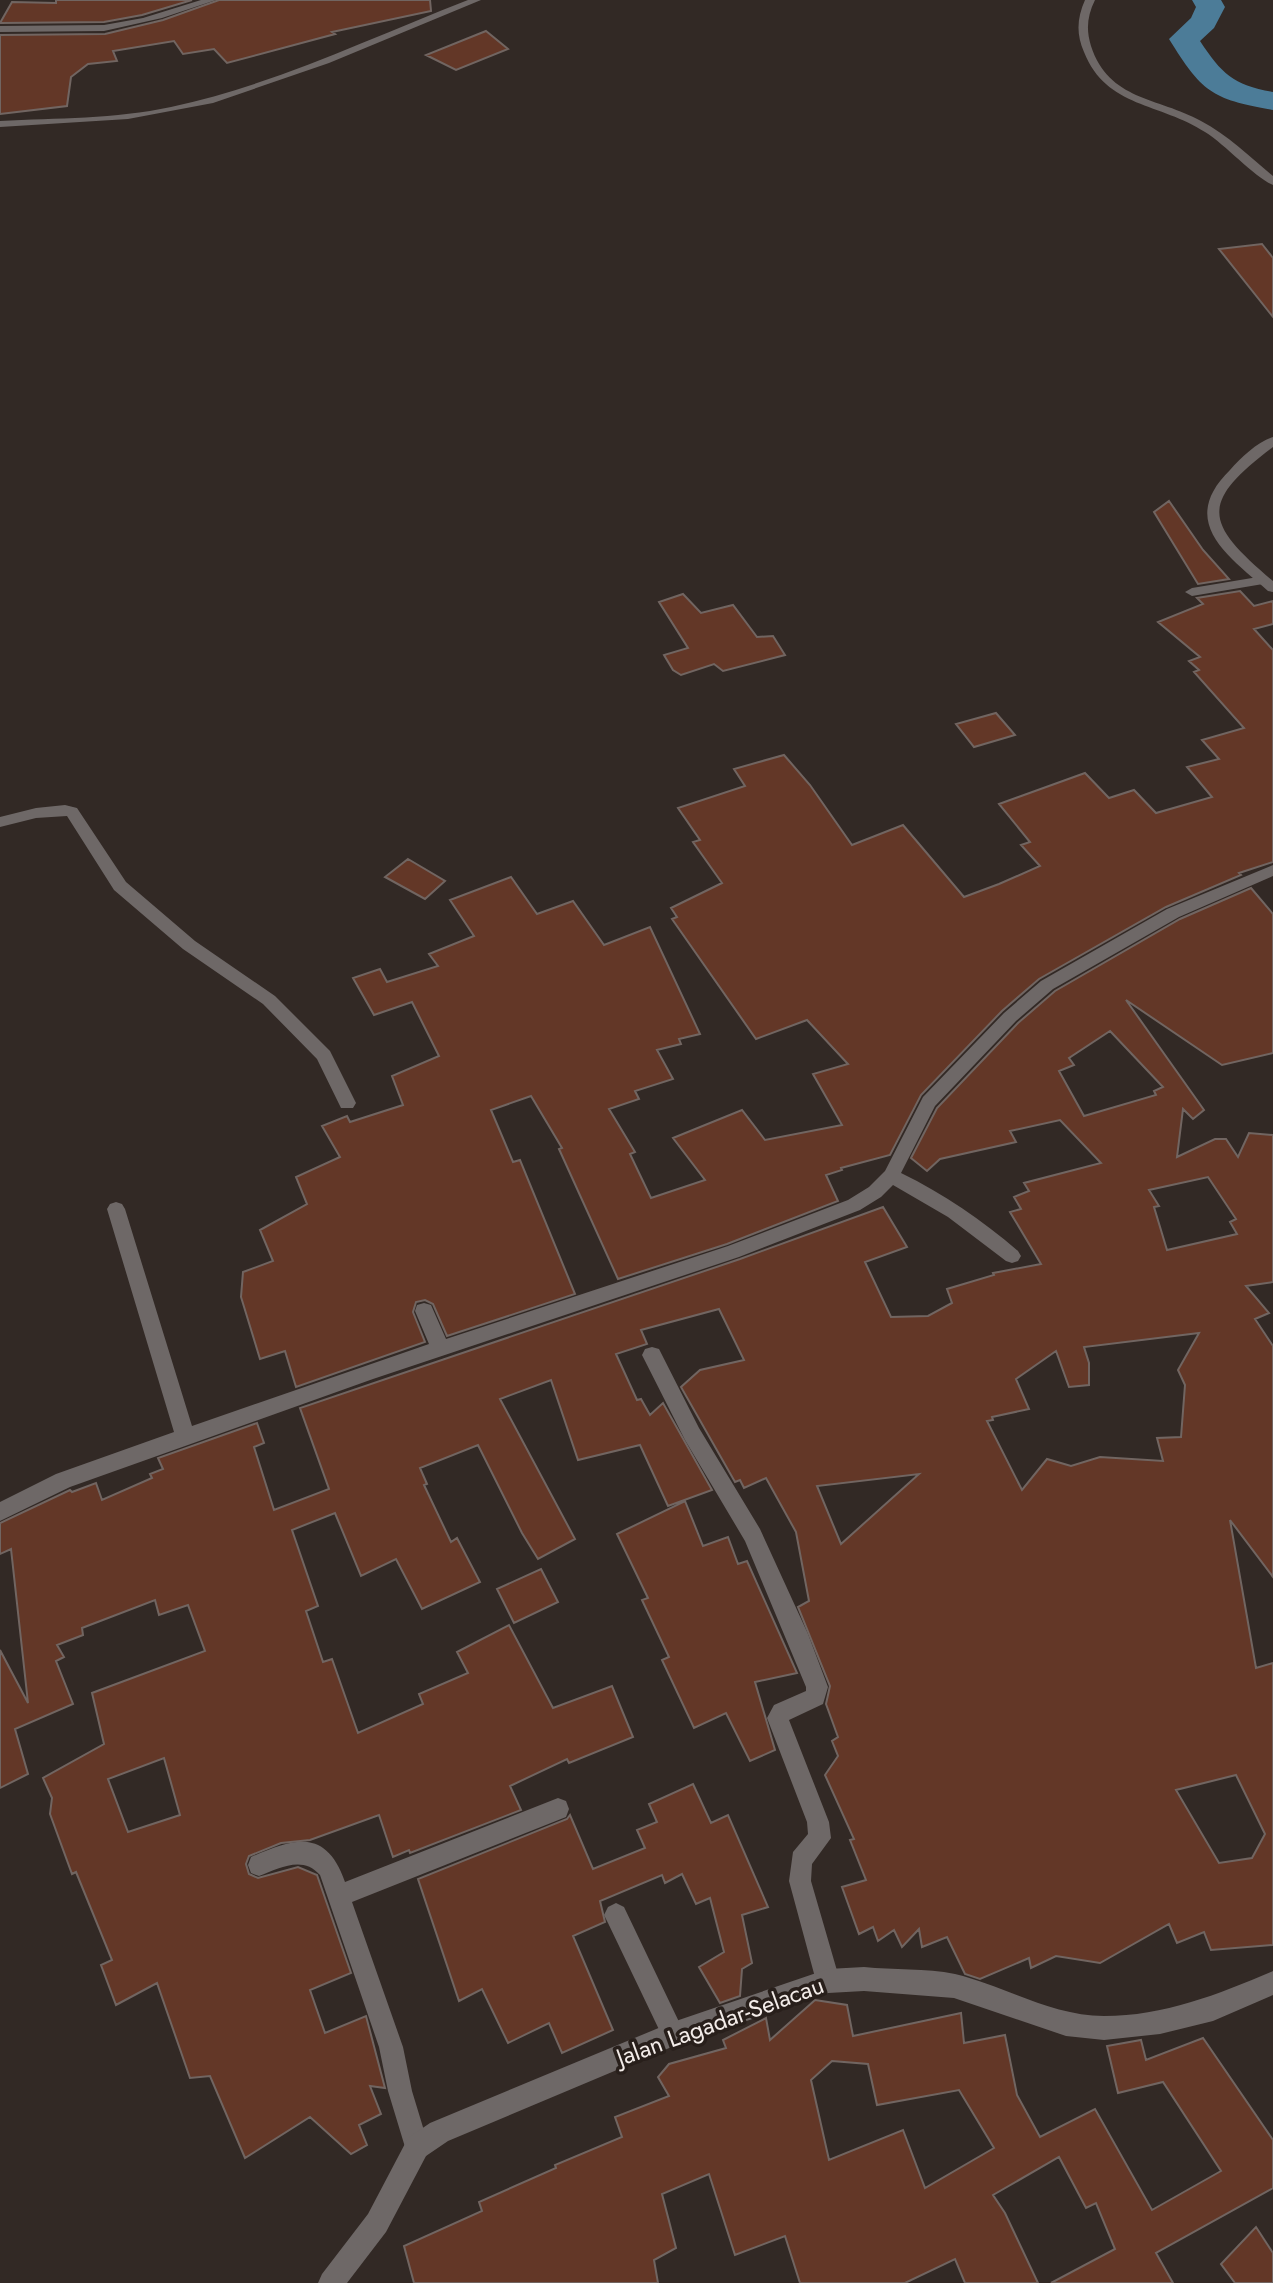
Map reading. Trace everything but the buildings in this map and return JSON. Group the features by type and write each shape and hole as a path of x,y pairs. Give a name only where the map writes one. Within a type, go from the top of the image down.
{"street":[{"path":"0,29 60,31 102,28 157,18 211,0"},
{"path":"0,124 139,115 212,99 253,87 476,0"},
{"path":"1090,0 1082,15 1081,27 1094,68 1101,78 1125,95 1197,122 1273,182"},
{"path":"1268,584 1227,547 1215,526 1212,513 1216,495 1230,475 1273,441"},
{"path":"1192,592 1268,584"},
{"path":"0,822 50,811 65,809 72,812 120,886 189,945 269,1000 324,1055 346,1103"},
{"path":"0,1512 63,1480 441,1349 733,1252 854,1205 875,1192 891,1176 929,1102 1010,1017 1047,985 1173,913 1273,870"},
{"path":"891,1176 911,1185 968,1222 1012,1256"},
{"path":"116,1209 186,1438"},
{"path":"424,1311 441,1349"},
{"path":"652,1355 692,1434 752,1535 797,1634 817,1687 815,1697 782,1712 779,1718 818,1822 820,1838 801,1860 800,1881 828,1981"},
{"path":"340,1896 558,1809"},
{"path":"259,1866 299,1851 323,1858 329,1868 363,1959 371,1995 391,2047 400,2091 417,2147 377,2223 331,2283"},
{"path":"616,1915 673,2034"},
{"name":"Jalan Lagadar-Selacau","path":"417,2147 439,2132 673,2034 828,1981 864,1979 954,1986 1066,2024 1104,2028 1160,2022 1213,2008 1273,1983"}],"waterway":[{"path":"1206,0 1211,7 1204,22 1184,39 1194,55 1219,85 1240,94 1273,101"}]}
